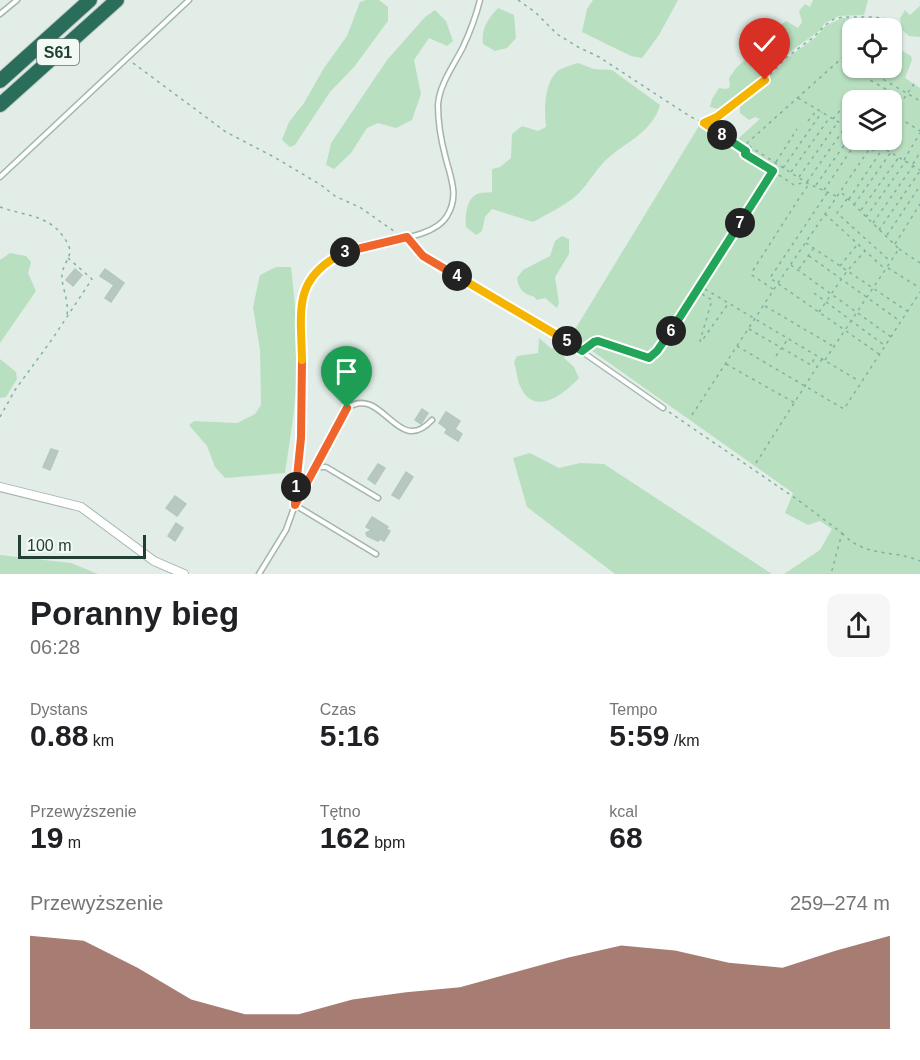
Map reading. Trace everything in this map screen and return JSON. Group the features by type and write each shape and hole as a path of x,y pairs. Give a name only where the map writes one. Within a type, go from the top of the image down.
{"highway":[{"name":"S61","path":"0,81 90,0"},
{"name":"S61","path":"0,105 117,0"}],"street":[{"path":"0,487 81,507 138,544 154,561 184,574"}],"lane":[{"path":"0,14 17,0"},
{"path":"0,177 189,0"},
{"path":"295,505 301,438 300,307 304,292 319,270 332,258 347,251 407,237 436,227 446,219 453,204 454,188 444,154 438,104 442,87 464,44 480,0"},
{"path":"407,237 423,256 582,351 663,408"},
{"path":"259,574 286,530 295,505 347,408 355,403 370,404 396,426 406,429 419,430 426,427 432,420"},
{"path":"315,467 326,467 378,498"},
{"path":"295,505 376,554"}],"path":[{"path":"518,0 535,12 557,34 599,57 704,123 746,151 745,154 794,185 804,181"},
{"path":"704,123 717,117 756,88 788,57 834,19 843,17 880,18"},
{"path":"127,58 226,132 274,157 335,196 361,208 395,233 407,237"},
{"path":"837,196 804,181 747,144 842,59"},
{"path":"867,78 903,99 914,84"},
{"path":"883,78 920,101"},
{"path":"798,98 842,124"},
{"path":"833,119 842,108"},
{"path":"808,121 817,110"},
{"path":"783,168 822,112"},
{"path":"791,172 830,117"},
{"path":"799,177 838,122"},
{"path":"866,217 905,161 920,132 902,122"},
{"path":"776,163 797,129"},
{"path":"774,290 752,275 752,272 842,132"},
{"path":"815,186 842,148"},
{"path":"824,190 851,150"},
{"path":"692,415 805,242 869,150"},
{"path":"883,150 837,213 891,262"},
{"path":"879,230 920,170 888,150"},
{"path":"854,205 891,152"},
{"path":"873,223 920,152"},
{"path":"860,211 899,157"},
{"path":"582,351 598,341 649,358 657,351 773,171"},
{"path":"886,236 920,186"},
{"path":"840,191 898,249 920,263"},
{"path":"827,192 770,278 879,355"},
{"path":"895,245 920,204"},
{"path":"0,207 27,213 49,222 66,241 70,252 62,278 69,304 67,316"},
{"path":"737,346 844,408 920,290 865,251 825,214"},
{"path":"805,242 907,312"},
{"path":"840,266 858,244"},
{"path":"798,270 814,248"},
{"path":"756,463 898,249"},
{"path":"819,312 847,271 865,251"},
{"path":"809,256 901,321"},
{"path":"0,417 15,390 92,279 68,258"},
{"path":"790,265 891,337"},
{"path":"705,289 861,381"},
{"path":"814,293 885,346"},
{"path":"702,294 711,300 701,342 729,303"},
{"path":"764,305 834,346"},
{"path":"748,329 811,365 817,355"},
{"path":"776,356 788,338"},
{"path":"725,364 795,403"},
{"path":"663,408 798,500 851,542 866,550 908,556 920,561"},
{"path":"831,574 842,533"}],"green space":[{"path":"379,0 388,7 388,21 354,67 330,92 295,145 290,147 282,140 289,122 304,103 324,68 347,36 360,2"},
{"path":"593,0 678,0 659,35 642,58 631,56 582,32 587,9"},
{"path":"813,0 868,0 864,15 839,16 825,23 819,31 790,52 755,87 722,110 710,107 719,88 730,87 729,78 736,68 764,42 779,40 783,33 781,25 786,21 798,28 802,22 799,11 805,4 810,7"},
{"path":"920,6 920,37 909,36 902,30 902,18 900,18 905,10 910,15"},
{"path":"498,8 514,15 516,38 507,48 495,51 483,44 483,33 486,24"},
{"path":"435,10 446,21 453,41 447,46 429,38 414,60 421,94 412,120 396,128 378,123 367,128 351,153 334,169 326,165 331,143 387,60 425,17"},
{"path":"842,18 842,78 902,78 902,51 911,56 912,60 905,78 920,88 920,574 784,574 820,550 832,529 820,521 808,525 785,513 793,493 571,336 699,126 730,146 760,119 755,117 749,120 740,113 740,107 737,105 786,59 816,37 825,26"},
{"path":"578,63 594,69 612,70 660,105 656,115 643,131 600,166 580,192 564,205 533,222 492,209 485,217 482,231 476,235 466,227 466,213 470,200 479,193 492,192 492,169 500,167 511,158 512,134 522,126 538,131 546,127 545,104 550,81 559,70"},
{"path":"562,236 569,239 569,254 555,277 559,303 557,308 545,298 536,300 535,297 525,293 520,288 517,278 523,270 550,256 555,241"},
{"path":"10,253 26,256 31,262 28,273 36,291 0,343 0,260"},
{"path":"276,267 291,267 297,331 295,396 285,473 225,478 215,467 207,446 189,425 194,421 237,423 255,414 261,405 260,350 253,307 260,275"},
{"path":"539,338 552,349 561,342 566,344 568,350 564,358 574,367 579,378 559,395 543,402 528,398 522,390 514,362 517,356 538,353"},
{"path":"0,359 16,372 17,379 6,397 0,398"},
{"path":"530,453 559,468 580,463 604,464 772,574 615,574 527,507 513,458"},
{"path":"0,555 71,563 98,574 0,574"}],"building":[{"path":"75,269 82,275 73,286 66,280"},
{"path":"105,269 124,283 111,302 105,298 114,285 100,276"},
{"path":"422,409 428,413 421,424 415,420"},
{"path":"446,412 460,421 455,429 462,434 458,441 445,433 447,429 439,423"},
{"path":"51,449 58,451 50,470 43,467"},
{"path":"378,464 385,468 375,484 368,479"},
{"path":"406,472 413,477 399,499 392,495"},
{"path":"175,496 186,504 177,516 166,508"},
{"path":"372,517 388,527 386,529 390,531 384,541 367,536 366,533 372,530 366,527"},
{"path":"176,523 183,528 175,541 168,536"}],"route":[{"path":"347,408 295,505 301,438 302,329 300,307 304,292 319,270 332,258 347,251 407,237 423,256 582,351 598,341 649,358 653,356 667,338 773,171 745,154 746,151 704,123 717,117 765,80"}]}
